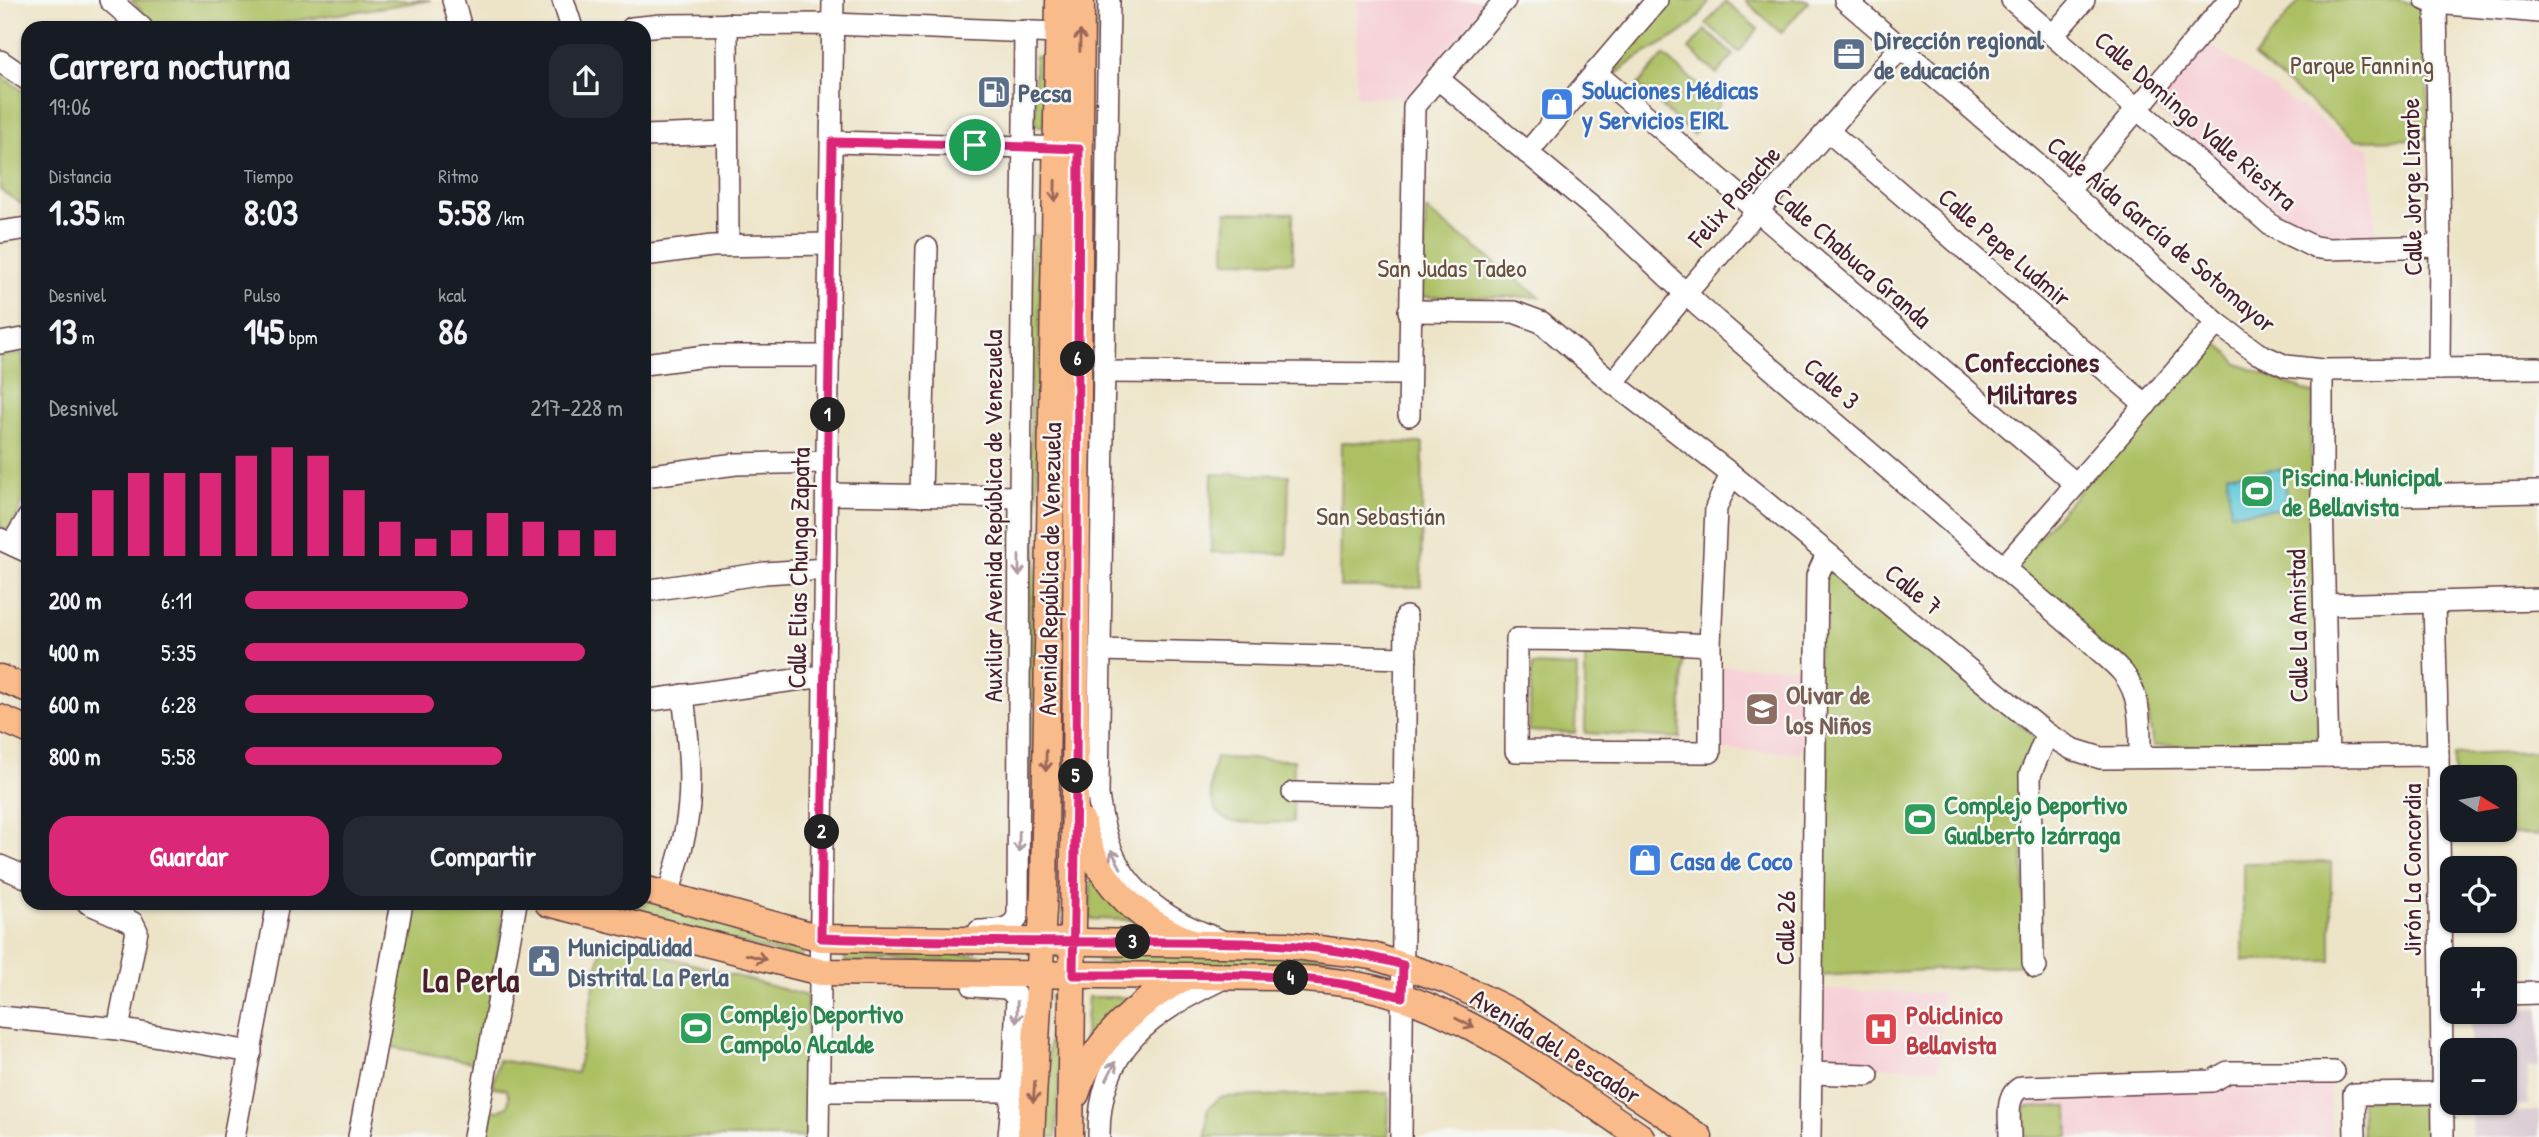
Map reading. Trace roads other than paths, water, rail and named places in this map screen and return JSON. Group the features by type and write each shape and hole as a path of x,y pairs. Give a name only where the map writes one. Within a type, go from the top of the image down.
{"main road":[{"name":"Avenida República de Venezuela","path":"1059,0 1068,148 1076,785 1070,1137"},
{"name":"Avenida República de Venezuela","path":"1031,1137 1041,975 1068,148 1081,0"},
{"path":"0,678 21,686"},
{"path":"0,718 21,727"},
{"path":"1076,785 1083,829 1101,869 1115,889 1150,921 1191,942"},
{"name":"Avenida del Pescador","path":"656,892 821,938 1225,943 1311,947 1373,956 1446,980 1512,1012 1699,1137"},
{"name":"Avenida del Pescador","path":"576,910 820,972 1275,976 1339,982 1402,997 1478,1029 1641,1137"},
{"path":"1072,1109 1090,1064 1121,1023 1164,988 1188,976"}],"street":[{"path":"110,0 134,21"},
{"path":"453,0 459,21"},
{"path":"564,0 570,21"},
{"name":"Calle Elias Chunga Zapata","path":"818,1137 833,0"},
{"path":"1109,0 1098,795 1102,830 1113,857 1132,884 1158,909 1181,924 1225,943"},
{"path":"1409,415 1414,106 1505,0"},
{"path":"1527,153 1657,0"},
{"name":"Calle Aída García de Sotomayor","path":"1844,0 2256,354 2301,369 2539,368"},
{"name":"Calle Domingo Valle Riestra","path":"2012,0 2273,227 2314,247 2328,249 2441,246"},
{"path":"2054,34 2084,0"},
{"path":"2068,191 2229,0"},
{"path":"2431,1 2539,12"},
{"name":"Calle Jorge Lizarbe","path":"2431,1 2441,246 2440,369"},
{"path":"727,24 728,246"},
{"path":"651,26 833,24 1059,33"},
{"name":"Auxiliar Avenida República de Venezuela","path":"940,941 963,933 1007,928 1016,921 1018,915 1025,31"},
{"name":"Felix Pasache","path":"1613,383 1686,293 1899,48"},
{"path":"0,61 21,75"},
{"name":"Calle Chabuca Granda","path":"1595,72 2076,484"},
{"name":"Calle 3","path":"1437,78 1600,213 1686,293 2091,643 2124,675 2134,696 2140,724 2140,758"},
{"name":"Calle Pepe Ludmir","path":"1828,131 2146,405"},
{"path":"651,136 727,133"},
{"path":"832,142 1068,148"},
{"path":"0,232 21,229"},
{"path":"651,253 728,246 830,244"},
{"path":"921,496 927,248"},
{"name":"Calle 7","path":"1409,312 1514,312 1541,322 2047,734 2086,755 2101,758 2438,755"},
{"path":"2003,568 2217,323"},
{"path":"0,343 21,339"},
{"path":"651,363 706,356 829,356"},
{"name":"Calle La Amistad","path":"2322,370 2328,756"},
{"path":"1105,372 1409,374"},
{"path":"651,476 736,464 828,462"},
{"path":"1710,645 1517,639 1516,751 1710,752 1710,645 1716,508 1731,474"},
{"path":"2322,497 2539,492"},
{"path":"827,494 1020,497"},
{"name":"Calle 26","path":"1810,1137 1817,576 1827,554"},
{"path":"651,590 765,573 826,569"},
{"path":"2325,605 2539,599"},
{"name":"Jirón La Concordia","path":"2434,603 2444,947"},
{"path":"1401,1137 1406,617"},
{"path":"1100,650 1406,658"},
{"path":"651,700 824,676"},
{"path":"656,892 686,829 691,776 683,695"},
{"path":"2036,967 2033,962 2029,775 2047,734"},
{"path":"1293,793 1404,795"},
{"path":"0,866 21,875"},
{"path":"105,910 127,919 137,931 118,1029"},
{"path":"234,1137 277,910"},
{"path":"359,1137 401,910"},
{"path":"474,1137 515,910"},
{"path":"920,974 956,986 1000,987 1013,992 1017,997 1009,1137"},
{"path":"1099,1137 1098,1114 1106,1082 1120,1052 1135,1034 1159,1014 1183,998 1227,976"},
{"path":"2517,994 2539,993"},
{"path":"0,1017 118,1029 251,1052"},
{"path":"2010,1137 2010,1103 2015,1090 2031,1086 2212,1081 2228,1072 2334,1072"},
{"path":"1811,1073 1868,1075"},
{"path":"819,1091 1013,1091"},
{"path":"2355,1137 2354,1094 2440,1093"},
{"name":"Jirón La Concordia","path":"2442,1115 2443,1137"}],"water":[{"name":"Piscina Municipal de Bellavista","path":"2283,469 2287,508 2231,513 2227,474"}],"place":[{"name":"Dirección regional de educación","path":"1849,54"},
{"name":"Pecsa","path":"994,92"},
{"name":"Soluciones Médicas y Servicios EIRL","path":"1557,104"},
{"name":"Piscina Municipal de Bellavista","path":"2257,491"},
{"name":"Olivar de los Niños","path":"1762,709"},
{"name":"Complejo Deportivo Gualberto Izárraga","path":"1920,819"},
{"name":"Casa de Coco","path":"1645,860"},
{"name":"Municipalidad Distrital La Perla","path":"544,961"},
{"name":"Complejo Deportivo Campolo Alcalde","path":"696,1028"},
{"name":"Policlinico Bellavista","path":"1881,1029"}],"district":[{"name":"Confecciones Militares","path":"2032,378"},
{"name":"La Perla","path":"471,980"}],"park label":[{"name":"Parque Fanning","path":"2362,64"},
{"name":"San Judas Tadeo","path":"1452,267"},
{"name":"San Sebastián","path":"1381,515"}]}
